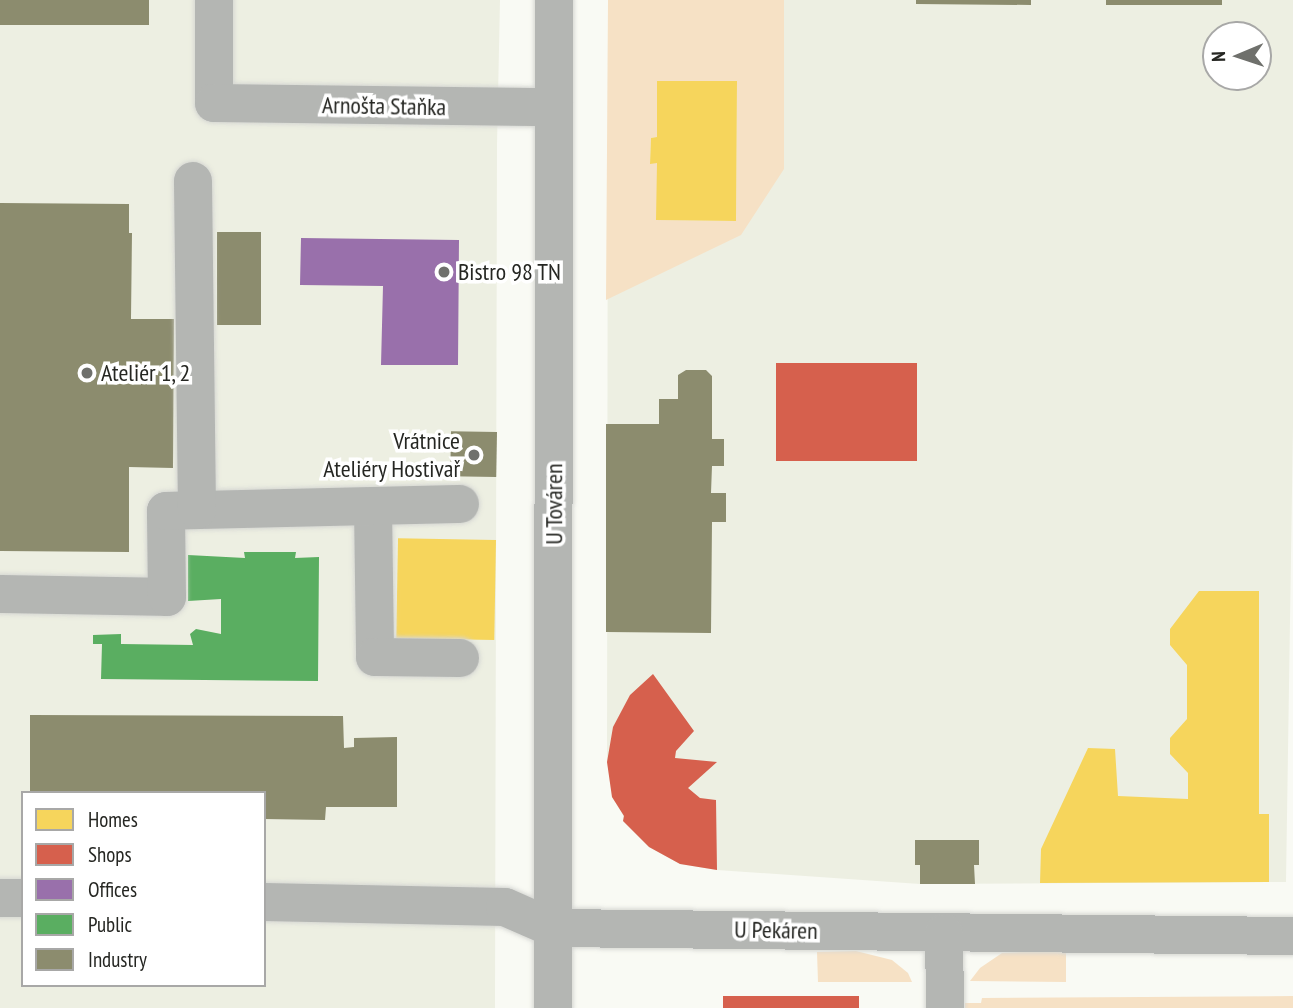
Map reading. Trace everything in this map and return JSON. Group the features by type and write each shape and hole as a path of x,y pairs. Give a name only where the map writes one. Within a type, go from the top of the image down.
{"street":[{"name":"Arnošta Staňka","path":"214,0 214,103 554,107"},
{"name":"U Továren","path":"554,1008 555,0"},
{"path":"193,181 197,510"},
{"path":"0,594 167,597 166,512 460,504"},
{"path":"373,507 375,657 460,659"},
{"path":"0,898 21,898"},
{"name":"U Pekáren","path":"266,902 505,907 553,928 1293,936"},
{"path":"944,933 944,1008"}],"shaded area":[{"path":"0,0 500,0 497,145 495,1008 0,1008"},
{"path":"608,0 1293,0 1293,426 1286,882 920,884 717,870 680,864 649,847 623,821 623,815 612,797 607,762"},
{"path":"608,0 784,0 784,169 741,235 606,300","holes":["658,81 737,81 736,221 657,220 657,163 650,163 651,138 657,137"]},
{"path":"1066,950 1066,982 970,981 980,968 1002,953"},
{"path":"856,951 892,960 908,973 912,982 818,982 817,952"},
{"path":"1293,996 1293,1008 965,1008 965,1003 981,1003 982,998"}],"building: Homes":[{"path":"657,81 737,81 736,221 656,220 657,163 650,164 651,138 657,137"},
{"path":"398,538 496,540 494,640 396,638"},
{"path":"1199,591 1259,591 1259,814 1269,814 1269,882 1040,883 1041,849 1088,748 1115,749 1118,796 1188,799 1188,773 1170,754 1170,738 1187,719 1187,665 1170,645 1170,629"}],"building: Shops":[{"path":"776,363 917,363 917,461 776,461"},
{"path":"653,674 694,731 676,751 675,758 717,762 688,788 700,798 716,800 717,870 680,864 649,847 623,821 624,816 612,797 607,762 613,727 630,695"},
{"path":"723,996 859,996 859,1008 723,1008"}],"building: Offices":[{"path":"301,238 459,240 458,365 381,365 383,286 300,285"}],"building: Public":[{"path":"244,552 296,552 295,558 319,557 318,681 101,679 102,644 93,644 93,635 121,634 121,644 193,645 190,634 196,629 221,634 221,599 188,601 188,555 245,558"}],"building: Industry":[{"path":"0,0 149,0 149,25 0,25"},
{"path":"916,0 1031,0 1031,5 916,4"},
{"path":"1106,0 1222,0 1222,5 1106,5"},
{"name":"Ateliér 1, 2","path":"0,203 129,204 129,233 132,233 131,319 174,319 173,468 129,467 129,552 0,551"},
{"path":"217,232 261,232 261,325 217,325"},
{"path":"686,370 706,370 712,376 712,439 724,439 724,466 712,466 711,493 726,493 726,522 712,522 711,633 606,632 606,424 659,424 659,399 678,399 678,375"},
{"name":"Vrátnice Ateliéry Hostivař","path":"451,431 497,432 496,477 450,476"},
{"path":"30,715 343,716 344,748 354,747 354,738 397,737 397,807 326,807 325,820 266,819 266,791 30,791"},
{"path":"915,840 979,840 979,865 974,865 975,884 920,884 920,865 915,865"}],"place":[{"name":"Bistro 98 TN","path":"444,272"},
{"name":"Ateliér 1, 2","path":"87,373"},
{"name":"Vrátnice Ateliéry Hostivař","path":"474,455"}]}
